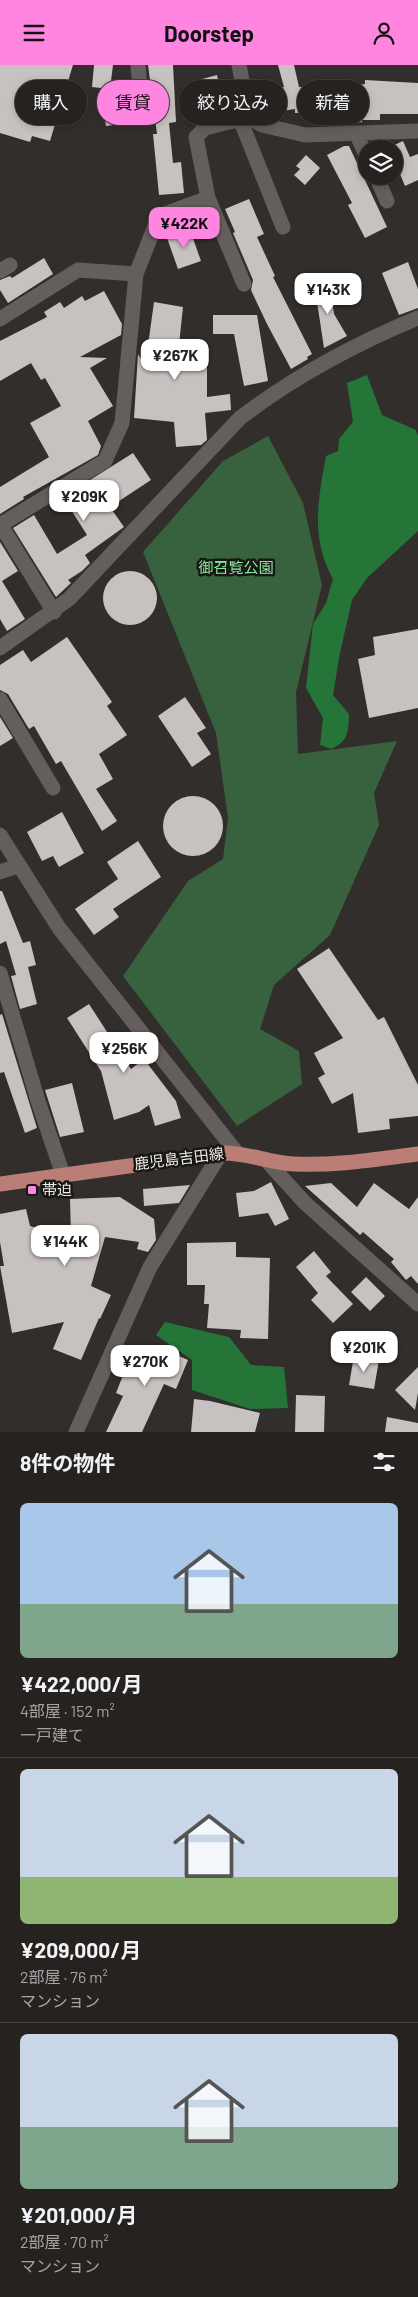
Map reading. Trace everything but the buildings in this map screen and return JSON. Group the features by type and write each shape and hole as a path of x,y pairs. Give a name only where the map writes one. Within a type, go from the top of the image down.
{"main road":[{"name":"鹿児島吉田線","path":"0,1183 221,1153 237,1153 292,1164 335,1164 418,1154"}],"street":[{"path":"138,65 139,80"},
{"path":"239,65 241,80"},
{"path":"217,125 205,128 196,137 208,198 244,284"},
{"path":"247,125 283,227"},
{"path":"262,125 304,135 418,131"},
{"path":"356,133 359,140"},
{"path":"380,185 387,201"},
{"path":"54,612 0,524 105,461 122,423 136,274 159,216 208,198"},
{"path":"0,319 78,270 136,274"},
{"path":"0,648 54,612 69,599 240,418 272,394 370,338 418,318"},
{"path":"0,699 53,788"},
{"path":"0,835 59,928 237,1153"},
{"path":"0,873 18,866"},
{"path":"0,973 38,1101 63,1175"},
{"path":"76,1432 150,1267 221,1153"},
{"path":"265,1159 305,1203 418,1304"}],"green space":[{"path":"367,375 382,415 416,430 418,436 418,531 367,578 352,600 333,695 349,714 348,731 341,743 331,749 320,745 323,718 306,688 313,624 326,603 333,579 321,548 318,519 320,488 326,456 338,451 339,439 353,422 347,383"},
{"name":"御召覧公園","path":"268,436 303,503 322,585 296,692 298,754 397,741 374,793 379,825 330,935 274,985 260,1029 299,1051 302,1084 237,1126 123,976 188,881 223,859 228,818 216,733 143,552 223,461"},
{"path":"165,1322 229,1337 251,1365 284,1367 288,1408 250,1409 192,1390 192,1360 156,1335"}],"place":[{"name":"帯迫","path":"32,1190"}]}
